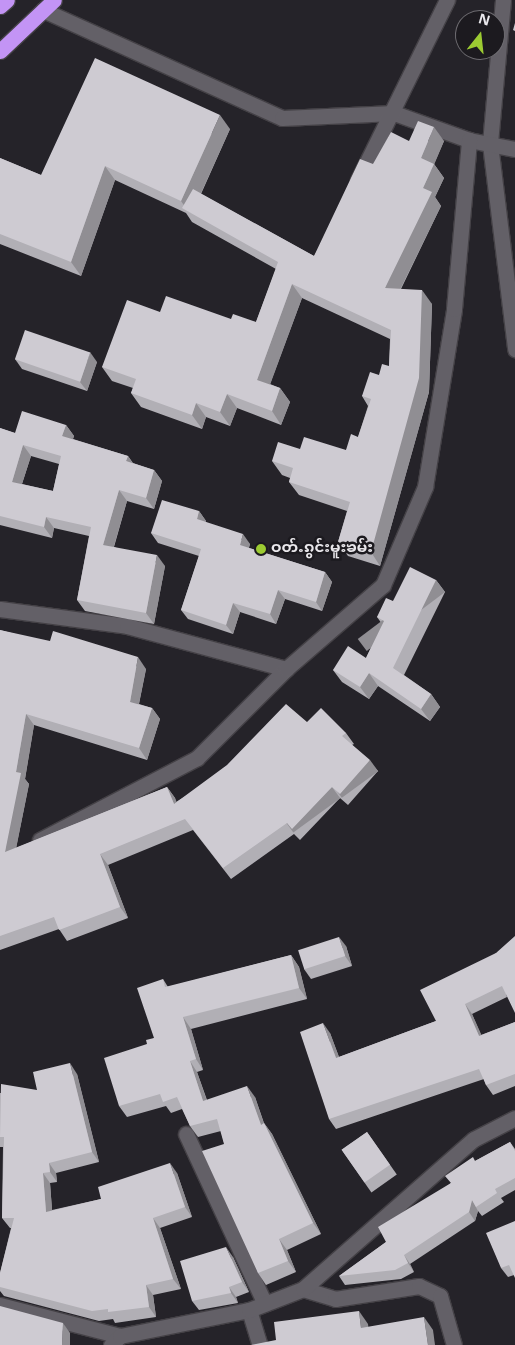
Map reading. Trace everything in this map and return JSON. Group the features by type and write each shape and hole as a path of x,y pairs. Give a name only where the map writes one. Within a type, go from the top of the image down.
{"highway":[{"path":"0,6 7,0"},
{"path":"0,50 49,5"}],"street":[{"path":"352,190 394,113 447,0"},
{"path":"503,0 490,144 515,349"},
{"path":"49,5 282,118 394,113 469,140 515,149"},
{"path":"28,847 197,758 286,669 383,585 425,487 454,309 469,140"},
{"path":"0,609 127,626 286,669"},
{"path":"0,1305 116,1340 249,1310 303,1289 474,1139 515,1118"},
{"path":"186,1134 265,1304"},
{"path":"303,1289 335,1300 419,1286 440,1296 454,1345"},
{"path":"249,1310 260,1345"}],"building":[{"path":"95,58 220,115 181,201 105,166 71,262 0,234 0,158 41,175"},
{"path":"418,121 434,127 421,158 434,164 423,188 432,192 385,288 422,290 419,378 371,552 338,542 350,502 289,482 293,468 272,461 278,442 300,449 304,437 346,450 351,434 358,437 371,399 362,396 370,372 379,375 382,364 389,366 391,330 292,284 257,380 280,388 272,411 227,394 220,412 196,403 192,415 131,393 136,379 102,367 127,300 160,312 166,296 231,319 233,314 256,322 278,262 182,208 193,189 314,256 360,159 373,164 391,132 409,141"},
{"path":"25,330 90,352 80,382 15,359"},
{"path":"22,411 66,425 62,436 128,456 126,461 154,470 146,498 119,490 103,545 157,555 146,613 77,600 91,527 46,517 44,527 0,516 0,428 15,433","holes":["23,445 61,456 53,491 12,482"]},
{"path":"162,500 199,511 197,519 243,534 240,545 325,572 316,602 278,590 270,614 233,603 226,625 181,610 201,549 151,533"},
{"path":"410,567 436,580 393,668 431,694 421,709 369,673 360,687 333,670 348,646 366,658 384,621 377,617 386,598 393,601"},
{"path":"0,630 50,641 53,631 138,657 130,702 152,708 139,748 26,714 16,772 21,773 5,852 167,787 174,804 227,765 286,704 307,722 321,708 346,733 342,736 370,760 340,794 332,787 292,829 287,823 223,868 185,819 100,854 120,907 59,930 54,917 0,936"},
{"path":"515,936 515,1013 502,986 465,1004 479,1036 515,1022 515,1074 486,1085 479,1069 329,1119 300,1032 323,1023 336,1058 436,1021 420,990 496,953"},
{"path":"339,937 345,956 304,969 298,950"},
{"path":"291,955 299,988 183,1017 196,1059 190,1061 203,1101 247,1086 261,1125 264,1123 313,1223 279,1239 288,1261 258,1273 202,1151 224,1144 217,1119 190,1126 177,1097 163,1102 160,1094 119,1106 104,1058 147,1044 146,1040 154,1038 137,988 163,979 165,987"},
{"path":"70,1063 92,1152 49,1163 50,1172 43,1173 46,1212 101,1199 98,1187 170,1163 185,1207 153,1218 173,1279 146,1285 149,1307 108,1312 108,1309 92,1311 0,1287 0,1273 14,1218 2,1218 4,1137 0,1137 1,1084 37,1090 33,1072"},
{"path":"367,1132 390,1165 365,1183 342,1150"},
{"path":"510,1142 515,1151 515,1178 495,1189 497,1193 476,1207 472,1200 469,1212 404,1255 408,1263 395,1270 339,1276 386,1242 378,1227 451,1183 445,1176 473,1157 475,1161"},
{"path":"515,1221 515,1278 509,1265 501,1268 486,1233"},
{"path":"226,1247 242,1282 229,1287 231,1293 192,1301 180,1261"},
{"path":"0,1306 63,1323 62,1345 0,1345"},
{"path":"359,1311 361,1328 424,1317 428,1345 251,1345 276,1340 274,1322"}],"place":[{"name":"ဝတ်ႉၵွင်းမူးၶမ်း","path":"261,549"}]}
